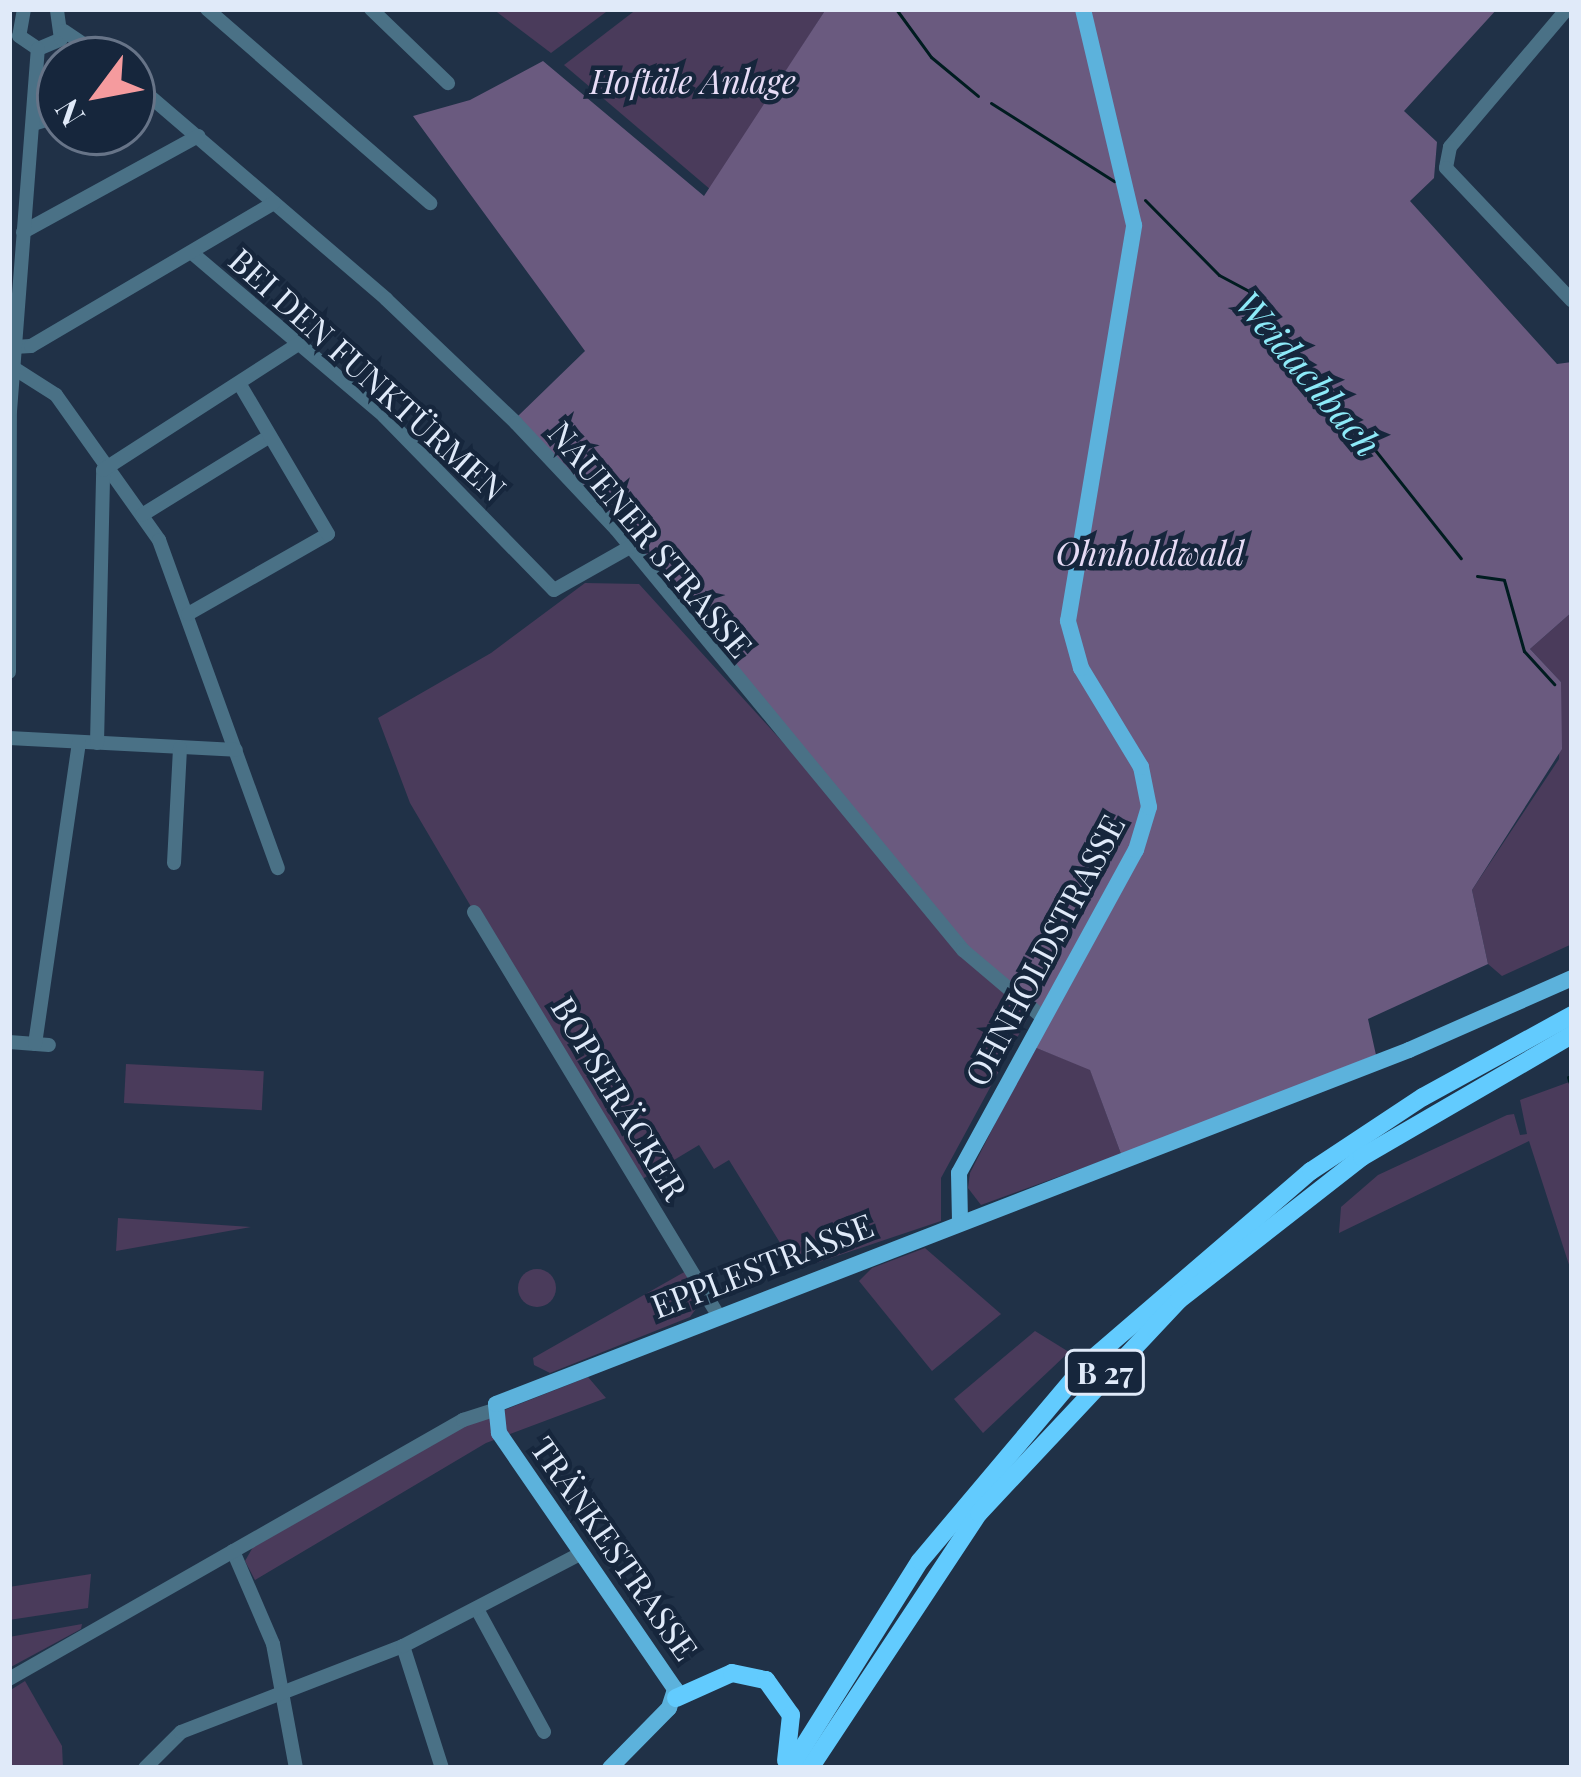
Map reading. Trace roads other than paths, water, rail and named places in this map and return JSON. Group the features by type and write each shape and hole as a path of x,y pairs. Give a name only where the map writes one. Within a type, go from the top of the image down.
{"highway":[{"name":"B 27","path":"787,1768 920,1561 1084,1366 1311,1171 1516,1053 1572,1015"},
{"name":"B 27","path":"1516,1053 1572,1035"},
{"name":"B 27","path":"810,1768 936,1570 1098,1378 1306,1198 1493,1066"},
{"path":"676,1698 732,1673 766,1681 791,1715 787,1768"}],"main road":[{"name":"OHNHOLDSTRASSE","path":"960,1221 956,1181 1041,1016 1136,850 1149,807 1141,767 1081,668 1068,621 1134,225 1083,9"},
{"name":"EPPLESTRASSE","path":"493,1410 518,1391 1409,1050 1572,978"},
{"name":"TRÄNKESTRASSE","path":"493,1410 499,1433 670,1677 676,1698 610,1768"}],"street":[{"path":"24,9 13,28 36,47"},
{"path":"57,9 64,31 71,36"},
{"path":"207,9 430,202"},
{"path":"371,9 448,83"},
{"path":"1567,9 1450,147 1446,168 1572,301"},
{"path":"57,36 64,31"},
{"path":"9,673 12,367 36,79"},
{"name":"NAUENER STRASSE","path":"156,101 516,423 633,552 963,950 1041,1016"},
{"path":"23,232 198,136"},
{"path":"9,192 26,195"},
{"path":"14,346 31,346 274,203"},
{"name":"BEI DEN FUNKTÜRMEN","path":"192,253 384,416 554,590 633,552"},
{"path":"97,743 99,482 109,466 300,344"},
{"path":"12,367 56,395 172,564 278,868"},
{"path":"188,614 328,534 239,383"},
{"path":"142,514 270,436"},
{"path":"9,738 236,750"},
{"path":"9,1042 42,1044 79,742"},
{"path":"174,863 180,748"},
{"name":"BOPSERÄCKER","path":"474,912 717,1314"},
{"name":"EPPLESTRASSE","path":"9,1679 463,1420 493,1410"},
{"path":"233,1551 264,1615 296,1768"},
{"path":"146,1768 181,1732 403,1646 582,1553"},
{"path":"477,1610 544,1732"},
{"path":"403,1646 442,1768"}],"waterway":[{"name":"Weidachbach","path":"896,9 931,57 978,96"},
{"name":"Weidachbach","path":"991,103 1114,181"},
{"name":"Weidachbach","path":"1145,200 1219,275 1249,291 1461,558"},
{"name":"Weidachbach","path":"1477,576 1504,580 1524,651 1554,684"},
{"name":"Weidachbach","path":"1568,1077 1572,1090"}],"park label":[{"name":"Hoftäle Anlage","path":"693,81"},
{"name":"Ohnholdwald","path":"1150,553"}]}
